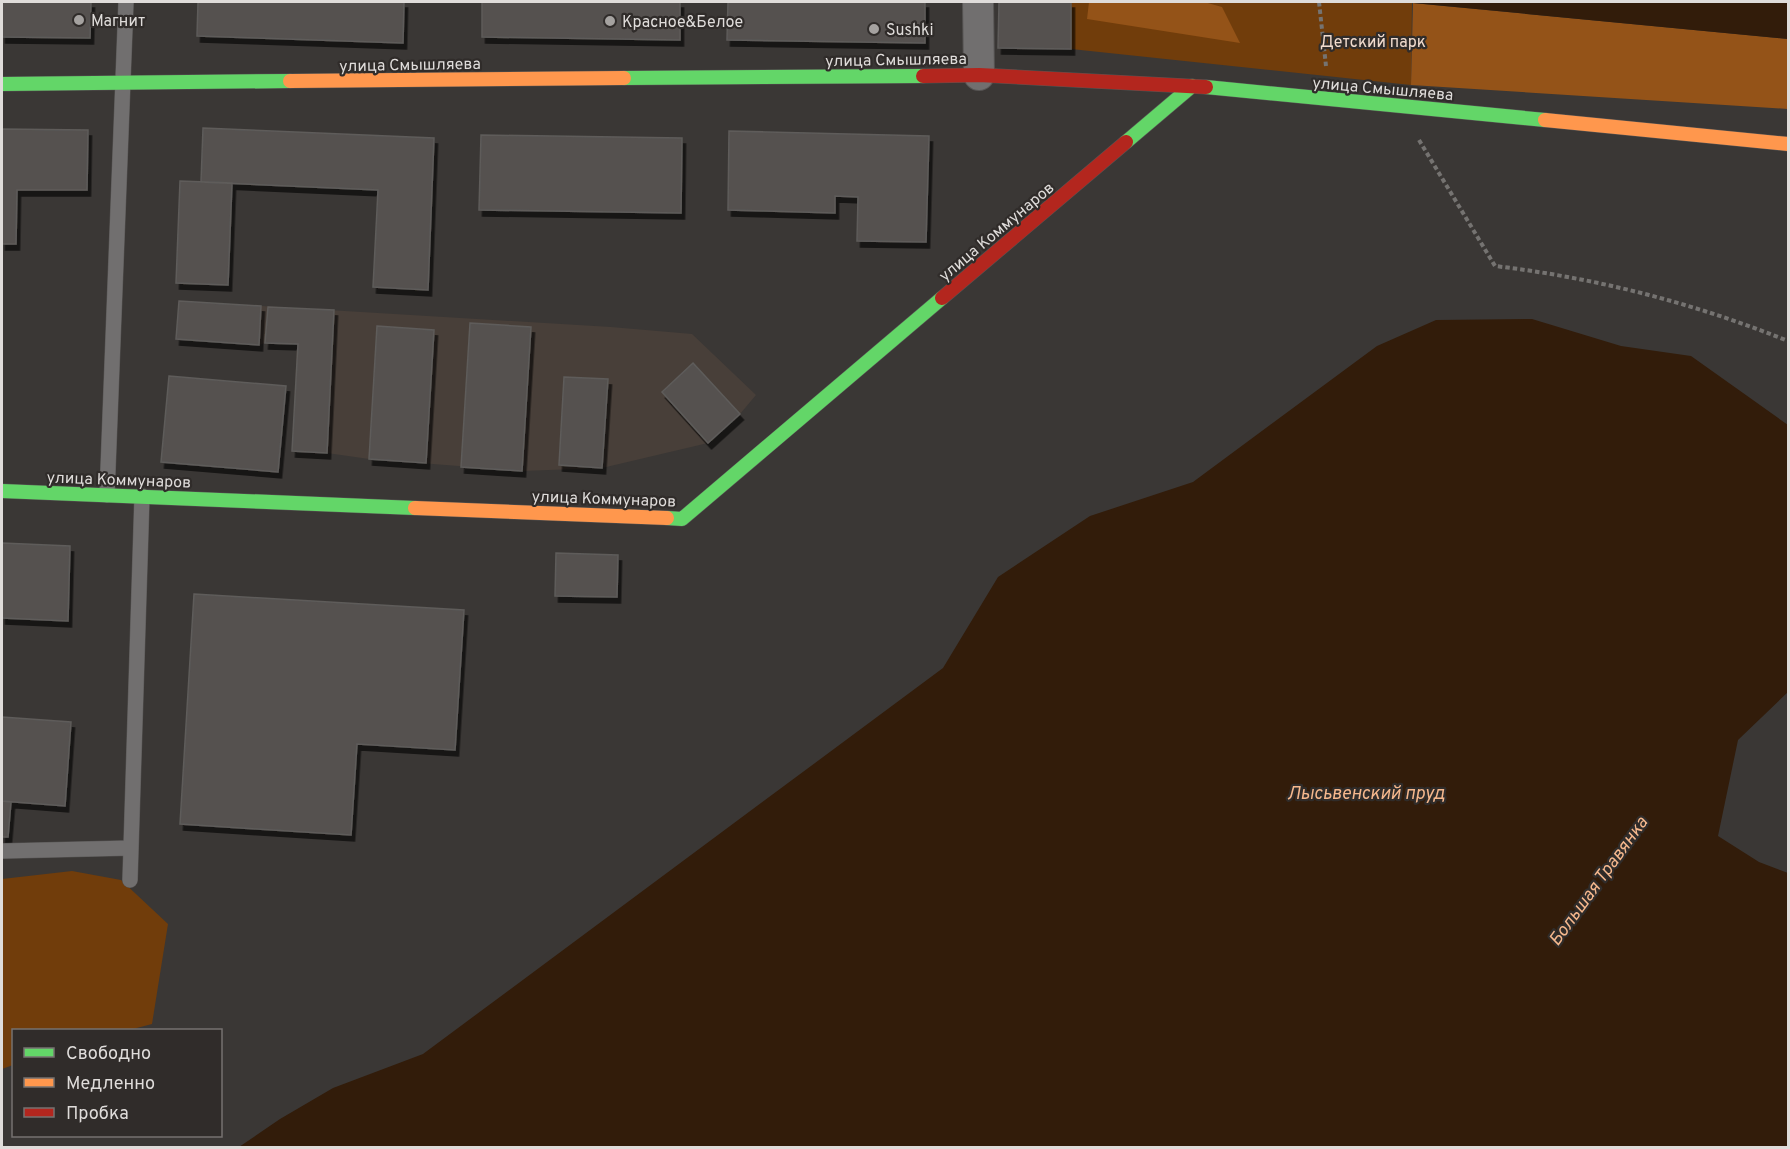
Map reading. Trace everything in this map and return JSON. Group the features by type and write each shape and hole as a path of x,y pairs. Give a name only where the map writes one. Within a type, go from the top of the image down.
{"street":[{"path":"978,2 979,75"},
{"name":"улица Смышляева","path":"2,84 979,75 1192,86 1788,144"},
{"name":"улица Коммунаров","path":"2,490 682,519 1192,86"}],"lane":[{"path":"107,495 126,2"},
{"path":"130,880 142,496"},
{"path":"2,851 131,848"}],"path":[{"path":"1319,2 1330,100"},
{"path":"1398,106 1495,266 1545,272 1648,294 1788,341"}],"shaded area":[{"path":"1089,2 1204,2 1222,7 1240,43 1087,19"},
{"path":"1413,3 1788,39 1788,109 1411,85"},
{"path":"179,301 692,334 756,395 740,414 708,443 602,468 522,471 292,451 297,344 265,343 259,345 176,339"}],"green space":[{"name":"Детский парк","path":"1071,2 1412,2 1411,85 1071,49"},
{"path":"72,871 121,880 168,924 152,1024 133,1029 12,1029 12,1065 2,1069 2,879"}],"water":[{"path":"1788,2 1788,39 1413,3"},
{"name":"Лысьвенский пруд","path":"1532,319 1621,346 1691,356 1788,425 1788,692 1738,740 1718,836 1759,862 1788,873 1788,1147 239,1147 280,1119 333,1088 423,1054 943,668 998,577 1090,516 1193,482 1377,346 1436,320"}],"building":[{"path":"2,2 91,2 90,38 2,37"},
{"path":"198,2 404,2 403,43 197,36"},
{"path":"482,2 680,2 680,40 482,37"},
{"path":"728,2 925,2 925,43 727,40"},
{"path":"999,2 1071,2 1071,49 998,48"},
{"path":"203,128 434,138 428,290 373,287 378,190 201,182"},
{"path":"2,129 88,130 87,190 17,190 16,244 2,244"},
{"path":"729,131 929,136 926,242 857,241 858,197 835,196 835,213 728,210"},
{"path":"481,135 682,138 681,213 479,210"},
{"path":"180,181 232,183 228,285 176,283"},
{"path":"179,301 261,306 259,345 176,339"},
{"path":"268,307 334,310 327,453 292,451 298,344 265,343"},
{"path":"470,323 531,327 522,471 461,467"},
{"path":"377,326 434,330 426,463 369,459"},
{"path":"693,363 740,414 708,443 662,392"},
{"path":"169,376 286,386 278,472 161,462"},
{"path":"564,377 608,379 602,468 559,465"},
{"path":"2,543 70,546 68,621 2,618"},
{"path":"556,553 618,555 617,597 555,596"},
{"path":"194,594 464,610 455,750 357,744 351,835 180,824"},
{"path":"2,717 71,722 65,806 2,801"},
{"path":"2,801 11,802 8,837 2,837"}],"traffic: fast":[{"path":"624,78 923,76"},
{"path":"2,84 290,81"},
{"path":"1126,142 1192,86"},
{"path":"1206,87 1545,120"},
{"path":"667,518 682,519 942,298"},
{"path":"2,491 415,508"}],"traffic: slow":[{"path":"290,81 624,78"},
{"path":"1545,120 1788,144"},
{"path":"415,508 667,518"}],"traffic: jam":[{"path":"923,76 979,75 1206,87"},
{"path":"942,298 1126,142"}],"place":[{"name":"Магнит","path":"79,20"},
{"name":"Красное&Белое","path":"610,21"},
{"name":"Sushki","path":"874,29"}],"water label":[{"name":"Большая Травянка","path":"1598,881"}]}
